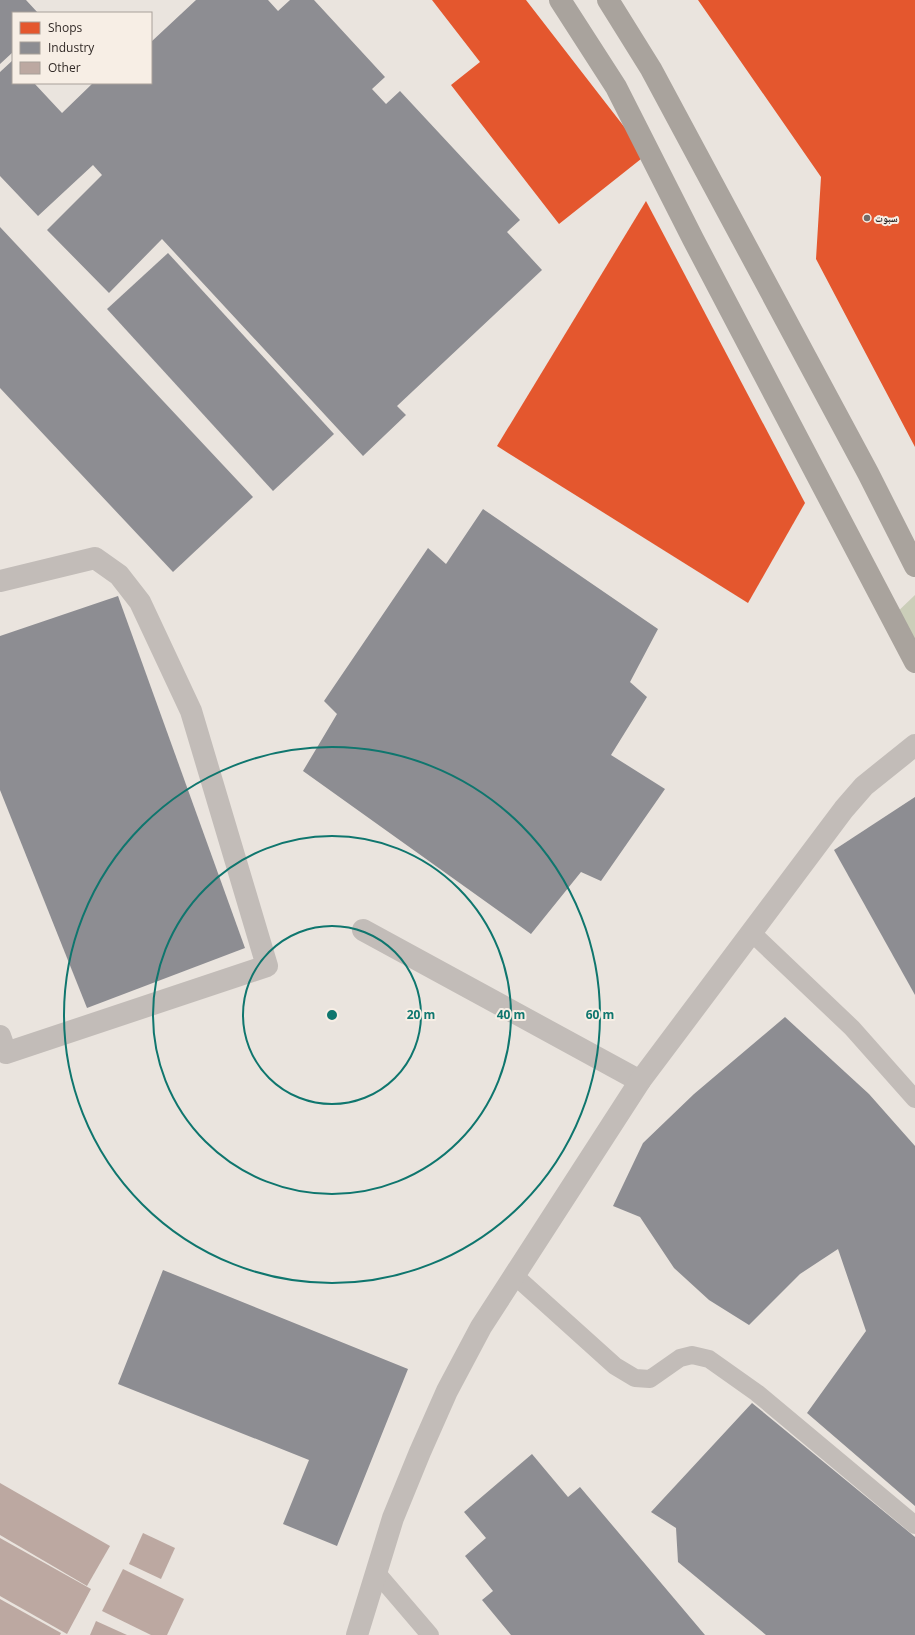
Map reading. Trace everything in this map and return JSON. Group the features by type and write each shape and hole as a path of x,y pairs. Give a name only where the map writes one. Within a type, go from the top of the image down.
{"highway":[{"path":"560,0 616,87 693,239 915,662"},
{"path":"608,0 651,69 868,473 915,566"}],"street":[{"path":"0,580 95,558 119,575 140,602 191,711 267,966 6,1053 0,1036"},
{"path":"357,1635 393,1518 447,1391 481,1327 640,1081 844,809 864,786 915,745"},
{"path":"363,930 640,1081"}],"lane":[{"path":"752,933 852,1028 915,1099"},
{"path":"514,1275 615,1366 635,1378 650,1379 680,1358 692,1355 709,1359 756,1393 915,1525"},
{"path":"376,1572 430,1635"}],"green space":[{"path":"915,595 915,662 891,618"}],"building: Shops":[{"path":"432,0 526,0 646,155 559,224 451,85 480,62"},
{"name":"سبوت","path":"698,0 915,0 915,447 816,259 821,177"},
{"path":"646,201 805,503 748,603 497,446"}],"building: Industry":[{"path":"0,0 26,0 37,12 12,12 12,53 0,64"},
{"path":"196,0 268,0 278,11 290,0 314,0 385,77 372,89 386,104 400,91 520,220 507,232 542,270 397,406 406,415 363,456 162,239 109,293 47,230 102,175 93,165 38,216 0,176 0,72 12,61 12,84 35,84 62,113 92,84 152,84 152,41"},
{"path":"0,227 253,497 173,572 0,388"},
{"path":"168,253 334,434 273,491 107,309"},
{"path":"483,509 658,629 630,682 647,697 611,755 665,789 601,881 581,872 531,934 303,771 337,714 324,701 428,548 446,564"},
{"path":"118,596 245,948 87,1008 0,790 0,636"},
{"path":"915,797 915,995 834,850"},
{"path":"785,1017 869,1094 915,1146 915,1506 807,1413 866,1331 838,1249 800,1274 749,1325 709,1300 674,1268 640,1217 613,1206 643,1143 694,1094"},
{"path":"163,1270 408,1369 337,1546 283,1524 309,1460 118,1384"},
{"path":"752,1403 915,1537 915,1635 766,1635 678,1562 676,1528 651,1512"},
{"path":"532,1454 568,1497 580,1487 705,1635 511,1635 482,1600 493,1591 465,1556 486,1538 464,1512"}],"building: Other":[{"path":"0,1483 110,1546 87,1586 0,1535"},
{"path":"143,1533 175,1548 161,1579 129,1564"},
{"path":"0,1538 91,1589 67,1634 0,1596"},
{"path":"123,1569 184,1599 167,1635 151,1635 102,1611"},
{"path":"0,1599 61,1633 60,1635 0,1635"},
{"path":"96,1621 127,1635 90,1635"}],"place":[{"name":"سبوت","path":"867,218"}]}
